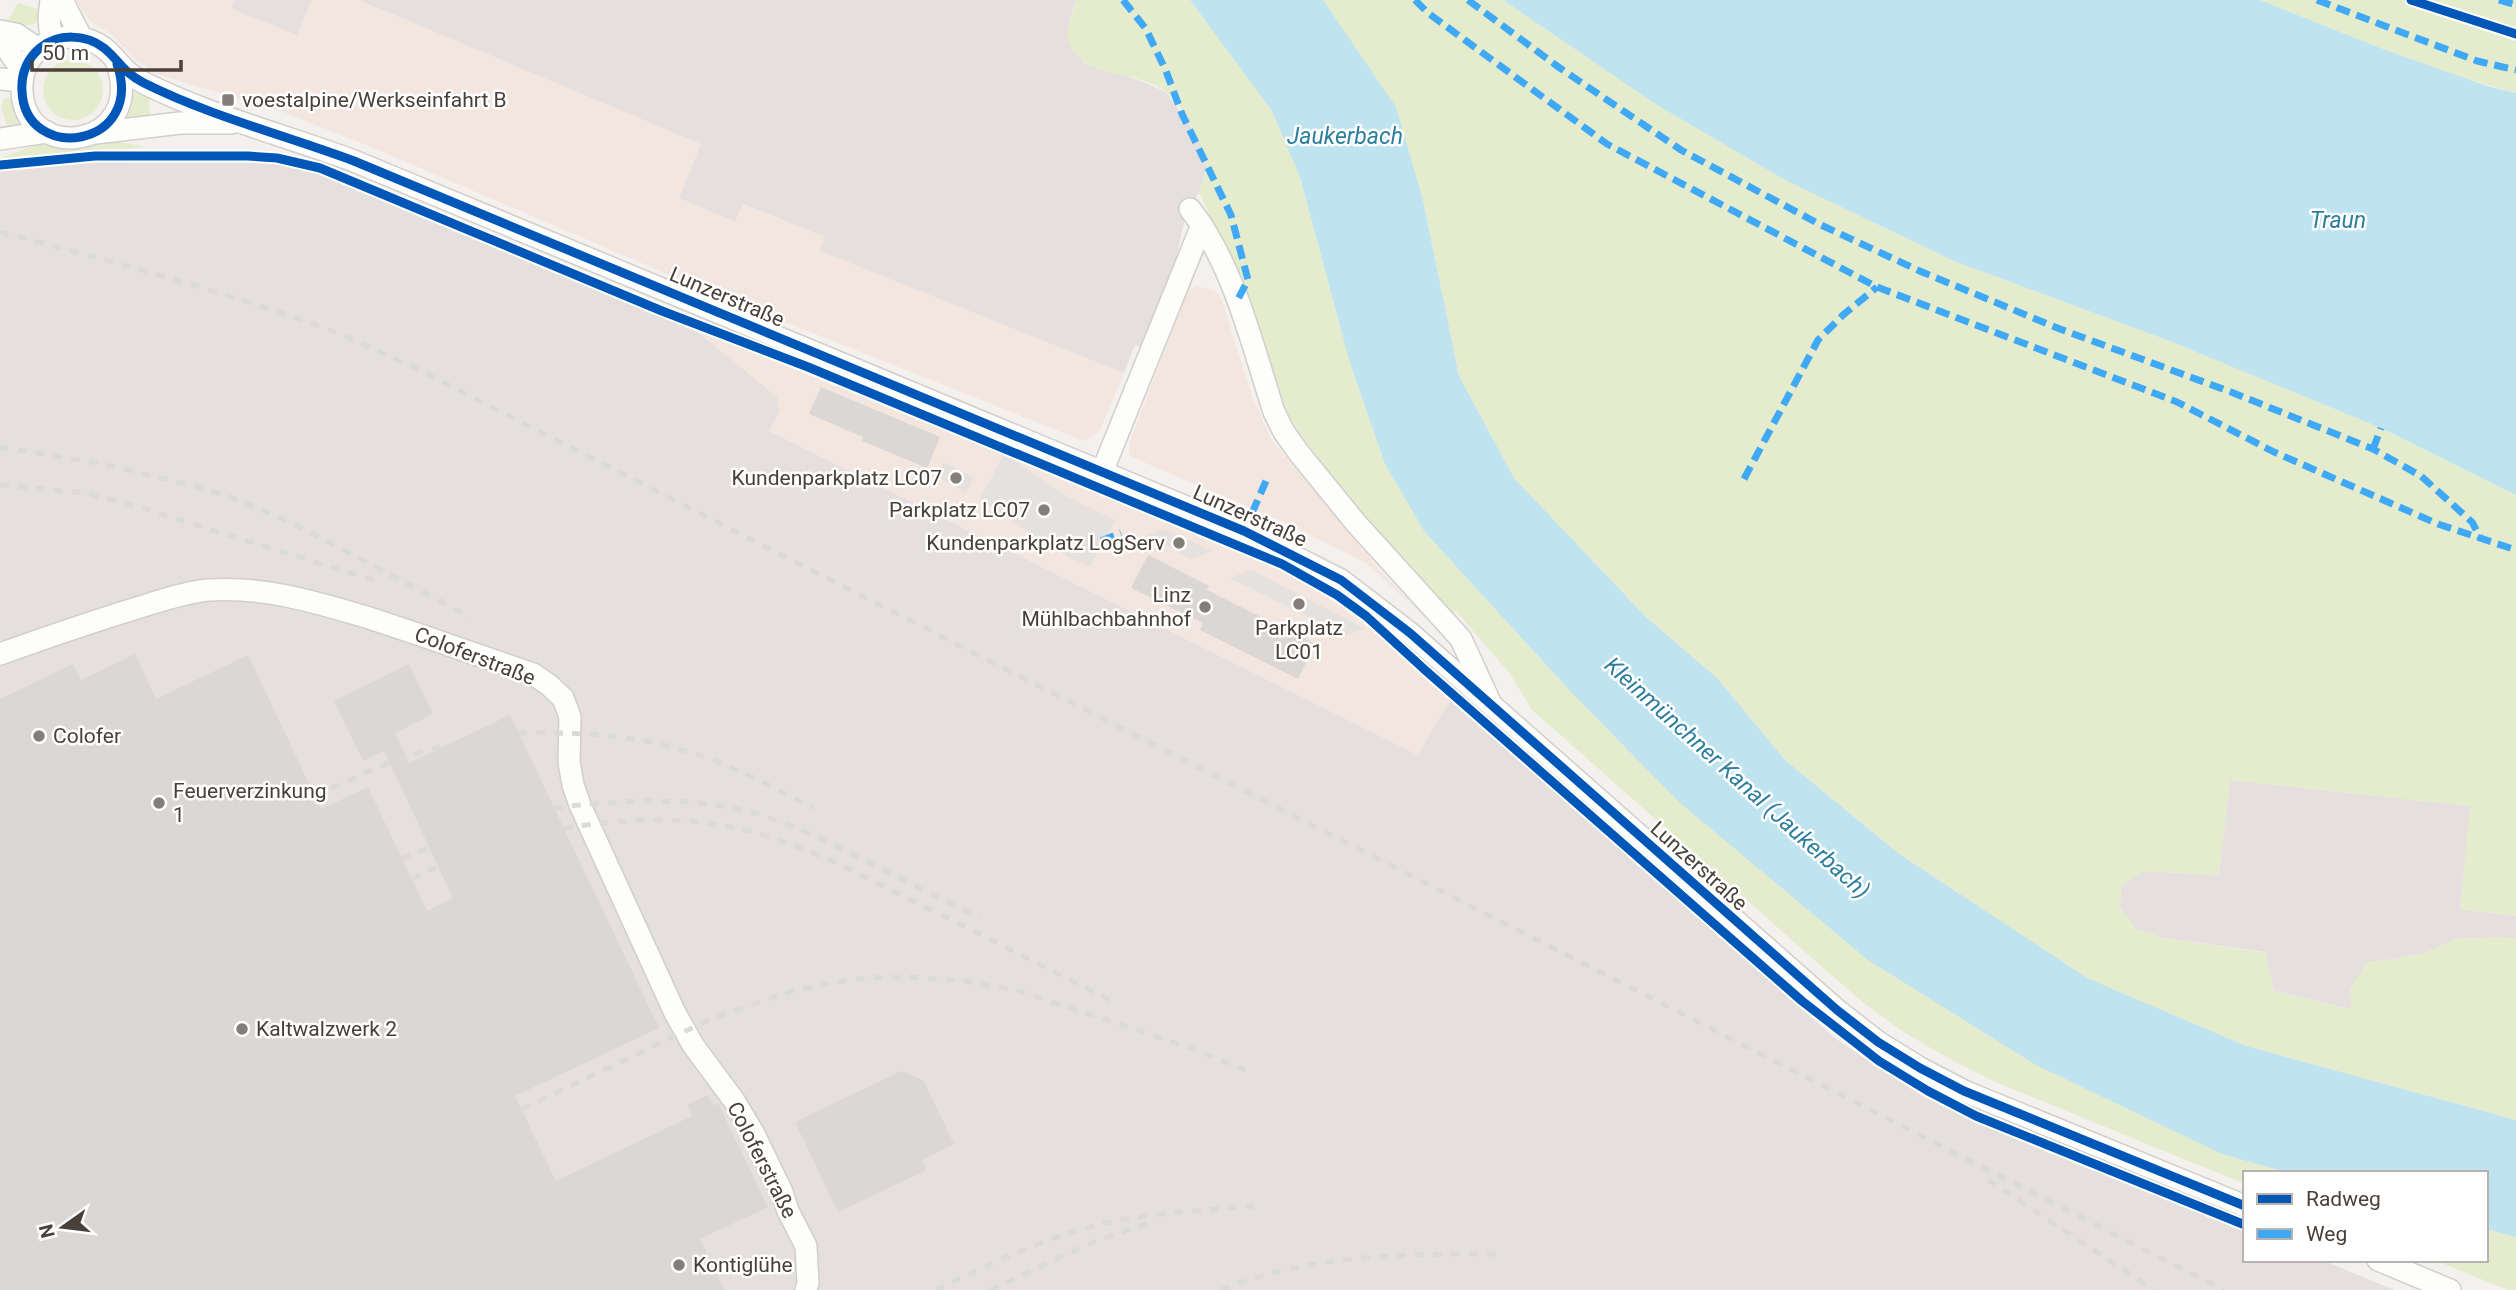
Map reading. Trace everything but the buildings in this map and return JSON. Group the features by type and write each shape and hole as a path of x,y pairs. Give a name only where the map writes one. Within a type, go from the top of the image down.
{"street":[{"path":"5,34 45,45 66,37 81,37 62,0"},
{"path":"5,34 37,31 50,9"},
{"path":"0,79 23,75 45,45 50,9"},
{"path":"5,34 23,75 24,105 37,125 47,132"},
{"name":"Lunzerstraße","path":"81,37 102,46 132,77 158,90 367,166 1244,531 1341,580 1410,633 1780,961 1878,1042 1964,1091 2243,1205"},
{"path":"96,133 109,123 120,103 122,79 117,64"},
{"name":"Lunzerstraße","path":"9,138 47,132 72,139 96,133 180,123 243,123"},
{"path":"0,149 9,138"},
{"path":"1102,472 1196,217 1234,292 1274,412 1284,432 1355,522 1461,639 1491,705"},
{"name":"Coloferstraße","path":"0,654 83,624 176,596 207,590 237,590 277,594 360,616 520,670 550,685 563,698 570,717 569,762 573,785 594,839 675,1013 693,1045 735,1102 782,1192 788,1211 806,1246 806,1290"},
{"path":"2383,1262 2450,1290"}],"shaded area":[{"path":"76,0 235,0 232,8 297,35 312,0 359,0 702,144 680,198 735,220 742,204 825,237 821,251 1124,373 1099,432 1084,441 700,288 286,113 160,75 137,61 111,34 90,21"},
{"path":"235,0 312,0 297,35 231,8"},
{"path":"359,0 1076,0 1069,23 1084,63 1166,92 1199,137 1207,169 1199,192 1185,218 1174,268 1143,348 1135,345 1124,373 820,251 825,237 743,204 735,221 679,198 701,144"},
{"path":"82,162 282,163 320,172 694,329 777,397 780,411 769,431 1418,755 1451,698 1835,1038 1926,1098 1974,1121 2243,1228 2243,1262 2327,1262 2394,1290 0,1290 0,169"},
{"path":"1197,286 1216,291 1221,299 1252,396 1271,439 1384,575 1427,619 1367,564 1355,557 1284,522 1129,454 1130,441 1188,290"},
{"path":"694,329 1096,492 1290,575 1332,600 1373,631 1451,698 1418,755 769,431 780,411 777,397"},
{"name":"Parkplatz LC07","path":"1004,454 1068,497 1115,520 1090,567 1056,551 980,499"},
{"name":"Kundenparkplatz LC07","path":"943,462 974,478 966,493 937,477"},
{"name":"Kundenparkplatz LogServ","path":"1165,529 1212,551 1191,559 1147,535"},
{"name":"Parkplatz LC01","path":"1251,570 1366,629 1346,635 1230,578"},
{"path":"2230,780 2471,806 2460,909 2516,916 2516,939 2457,939 2428,952 2367,962 2353,1010 2274,991 2265,952 2164,938 2136,929 2120,908 2121,886 2143,871 2219,875"}],"green space":[{"path":"1076,0 1190,0 1272,111 1300,177 1350,363 1385,464 1424,531 1571,692 2222,1154 2282,1171 2243,1171 2243,1183 1993,1081 1902,1031 1829,973 1531,709 1511,675 1456,611 1450,615 1327,473 1289,417 1241,283 1199,192 1206,166 1192,126 1166,92 1141,80 1099,69 1077,55 1068,37"},
{"path":"1323,0 1503,0 1657,105 1787,181 1954,261 2167,340 2381,428 2516,495 2516,916 2460,909 2470,806 2230,780 2219,875 2143,871 2121,886 2120,907 2136,929 2164,938 2265,953 2274,991 2352,1010 2350,989 2367,962 2428,952 2457,939 2516,939 2516,1120 2246,1046 2087,978 1898,853 1785,760 1718,679 1646,617 1514,478 1459,376 1423,200"},
{"path":"2260,0 2516,0 2516,93 2418,62"},
{"path":"18,3 44,11 40,20 24,26 8,21"},
{"path":"73,60 90,65 98,73 103,90 98,107 90,115 73,120 56,115 48,107 43,90 48,73 56,65"},
{"path":"134,93 149,97 150,116 129,120 127,117"},
{"path":"13,98 26,126 8,130 1,106 4,99"},
{"path":"119,142 146,147 5,160 3,157 38,144 74,149"},
{"path":"2488,1230 2516,1237 2516,1290 2508,1290 2439,1262 2488,1262"}],"water":[{"name":"Jaukerbach","path":"1190,0 1323,0 1396,107 1423,200 1459,376 1514,478 1646,617 1718,679 1785,760 1898,853 2087,978 2246,1046 2516,1120 2516,1237 2488,1230 2488,1171 2282,1171 2222,1154 2036,1065 1868,960 1679,802 1571,692 1424,531 1385,464 1350,363 1300,177 1272,111"},
{"name":"Traun","path":"1503,0 2260,0 2380,48 2487,86 2516,93 2516,495 2381,428 2167,340 1954,261 1787,181 1657,105"}],"railway":[{"path":"0,232 246,301 338,333 415,368 2224,1290"},
{"path":"0,447 98,463 198,487 239,500 296,525 471,617"},
{"path":"0,485 84,493 132,505 379,582"},
{"path":"518,733 611,736 657,743 731,767 813,808"},
{"path":"315,796 364,773 450,744"},
{"path":"554,808 661,801 741,810 767,817 819,838 980,918"},
{"path":"564,828 670,820 706,823 761,834 838,864 1112,1001"},
{"path":"402,859 429,847"},
{"path":"412,879 439,866"},
{"path":"522,1109 711,1019 795,990 861,978 912,977 964,981 1019,991 1191,1048 1245,1070"},
{"path":"1988,1180 2154,1290"},
{"path":"936,1290 1018,1252 1105,1223 1179,1212 1254,1206"},
{"path":"990,1290 1093,1242 1147,1224"},
{"path":"1221,1290 1255,1278 1323,1263 1393,1256 1498,1254"}],"marked path":[{"path":"1123,0 1146,29 1182,114 1231,215 1248,280 1237,301"},
{"path":"1415,0 1428,13 1607,144 1877,287 2177,402 2274,452 2438,524 2516,550"},
{"path":"1468,0 1557,66 1681,150 1821,225 1922,272 2060,329 2231,392 2373,449 2421,476 2472,522 2480,537"},
{"path":"2317,0 2477,61 2516,70"},
{"path":"2499,0 2516,5"},
{"path":"1744,479 1818,340 1877,287"},
{"path":"2373,449 2381,428"},
{"path":"1252,513 1266,481"},
{"path":"1101,541 1121,533"}],"cycle path":[{"path":"2411,0 2516,34"},
{"path":"117,64 121,92 115,114 100,129 82,137 61,137 42,130 28,115 22,85 26,67 32,57 40,48 55,40 72,37 89,40 104,48 137,79 169,95 354,161 1244,531 1341,580 1410,633 1837,1010 1878,1042 1964,1091 2243,1205"},
{"path":"0,165 95,156 248,156 277,158 320,168 1282,564 1337,595 1366,616 1802,1001 1879,1061 1976,1116 2243,1224"}],"place":[{"name":"voestalpine/Werkseinfahrt B","path":"228,100"},
{"name":"Kundenparkplatz LC07","path":"956,478"},
{"name":"Parkplatz LC07","path":"1044,510"},
{"name":"Kundenparkplatz LogServ","path":"1179,543"},
{"name":"Parkplatz LC01","path":"1299,604"},
{"name":"Linz Mühlbachbahnhof","path":"1205,607"},
{"name":"Colofer","path":"39,736"},
{"name":"Feuerverzinkung 1","path":"159,803"},
{"name":"Kaltwalzwerk 2","path":"242,1029"},
{"name":"Kontiglühe","path":"679,1265"}],"water label":[{"name":"Kleinmünchner Kanal (Jaukerbach)","path":"1737,778"}]}
